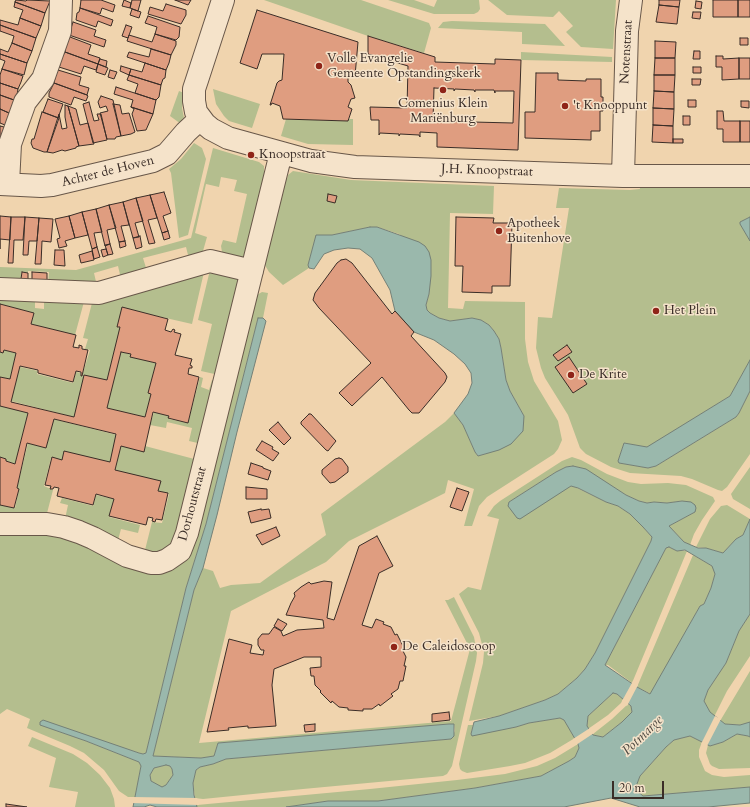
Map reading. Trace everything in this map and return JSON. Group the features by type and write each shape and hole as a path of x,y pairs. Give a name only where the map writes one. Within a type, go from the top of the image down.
{"street":[{"path":"4,184 10,144 25,102 43,79 60,31 61,0"},
{"path":"200,119 194,106 194,89 223,0"},
{"name":"Notenstraat","path":"623,176 627,31 631,0"},
{"name":"Achter de Hoven","path":"4,184 41,186 56,185 153,161 167,154 186,132 200,119"},
{"name":"J.H. Knoopstraat","path":"200,119 211,129 228,138 311,161 355,167 623,176 750,176"},
{"name":"Dorhoutstraat","path":"0,524 47,524 64,527 93,538 126,556 150,563 159,563 167,560 180,551 187,533 281,153"},
{"path":"0,289 99,294 210,261 252,271"}],"green space":[{"path":"264,0 361,0 429,23 431,28 424,53 368,36"},
{"path":"388,0 414,0 434,7 437,0 479,0 480,9 474,14 434,14"},
{"path":"488,0 616,0 613,49 581,47 566,32 573,26 559,11 553,17 507,15"},
{"path":"443,22 545,24 565,46 522,44 522,32 438,28"},
{"path":"521,52 612,57 612,62 521,60"},
{"path":"213,89 260,104 252,128 229,121 224,116 216,104"},
{"path":"179,91 184,93 182,108 184,118 182,119 181,124 170,116"},
{"path":"286,119 347,121 348,119 353,119 353,145 308,144 281,136"},
{"path":"194,143 202,148 206,159 188,235 179,238 171,173 169,169 181,159"},
{"path":"213,148 259,162 264,166 264,172 269,174 245,258 223,254 222,252 221,246 223,240 236,243 247,194 234,191 237,180 221,177 219,187 206,184 195,233 207,237 203,251 199,256 189,259 186,247 143,258 147,271 121,279 118,266 94,273 97,286 48,286 49,272 28,271 28,273 21,272 21,285 0,284 0,267 76,270 191,238"},
{"path":"293,171 351,180 494,186 493,214 450,213 448,308 463,309 465,301 525,302 525,339 528,362 534,381 558,421 562,440 554,454 487,497 479,506 472,526 464,526 474,489 448,480 445,493 349,541 326,562 231,611 199,743 451,721 470,649 445,600 454,597 474,637 477,653 452,766 447,774 443,776 203,799 195,798 193,783 196,770 200,767 226,759 451,739 455,731 454,724 218,743 214,756 201,758 153,756 194,590 203,568 213,571 220,588 231,585 260,583 326,535 321,514 445,422 454,413 463,425 478,456 485,454 524,416 510,391 506,380 499,339 494,331 489,325 481,320 472,318 450,321 439,318 427,310 426,305 429,294 431,260 399,234 377,227 370,227 332,235 317,235 308,265 309,268 283,285 269,272 263,262 282,177 287,179 288,175"},
{"name":"Het Plein","path":"639,184 750,184 750,217 740,222 750,241 750,360 730,396 647,448 624,443 618,461 620,463 648,468 656,466 736,417 750,391 750,454 727,487 722,491 681,476 630,473 611,467 586,454 580,448 568,415 545,378 541,368 536,348 538,317 552,318 569,208 556,208 559,188 630,190 640,189"},
{"path":"210,270 237,278 239,280 219,375 201,371 212,324 198,320"},
{"path":"204,272 192,324 122,308 117,327 120,328 107,380 74,417 11,401 20,367 38,371 37,374 73,383 76,372 81,373 82,376 90,350 85,349 88,339 83,338 92,303"},
{"path":"262,292 268,293 263,318 258,318 206,524 186,588 146,753 143,754 41,725 139,762 141,766 135,797 128,797 119,791 104,770 84,753 27,728 30,719 7,709 0,714 0,530 44,531 168,567 255,296"},
{"path":"0,294 35,295 35,308 44,309 44,296 85,298 75,335 31,324 34,313 0,304"},
{"path":"4,350 16,353 10,380 0,377 0,352 3,353"},
{"path":"121,352 131,354 131,357 156,363 148,393 151,394 145,417 107,408"},
{"path":"200,377 203,378 201,387 209,390 212,380 218,382 202,444 189,441 192,428 167,422 166,428 150,425 154,412 169,416 169,419 188,423"},
{"path":"0,406 28,413 15,464 0,457"},
{"path":"53,419 117,435 110,463 62,461 51,458 44,486 53,490 46,517 0,517 0,505 15,508 19,489 17,488 28,443 46,448"},
{"path":"121,446 145,446 198,460 179,537 165,554 144,554 152,522 162,523 169,494 158,491 160,483 115,471"},
{"path":"572,457 581,460 607,474 628,482 641,484 668,483 686,485 713,497 715,501 694,534 690,545 684,542 669,526 695,512 682,501 647,503 639,501 626,495 586,470 573,466 566,467 556,472 509,502 571,486 618,506 630,514 652,537 595,653 585,669 577,678 558,694 545,700 499,716 469,721 483,663 484,652 479,633 459,594 468,587 481,590 499,519 487,516 494,506 500,501 562,461"},
{"path":"750,467 750,509 733,499 731,494"},
{"path":"96,495 114,499 109,517 140,525 138,533 121,529 117,544 65,519 68,505 60,503 62,498 93,506"},
{"path":"727,505 750,519 743,535 736,539 723,553 696,547 710,519 721,506"},
{"path":"669,547 677,551 687,551 632,683 608,665 605,665 666,548"},
{"path":"693,555 714,568 715,574 711,588 704,604 700,606 651,694 637,687"},
{"path":"750,614 750,656 727,691 714,717 704,701 708,690 726,663 739,631"},
{"path":"750,671 750,722 740,725 725,724 720,721"},
{"path":"613,693 617,694 623,699 621,703 608,715 588,729 588,716"},
{"path":"628,704 631,706 632,712 622,722 603,737 593,735 593,734"},
{"path":"560,718 564,720 575,738 550,753 525,763 510,766 467,773 460,769 459,764 468,725 473,725 471,734"},
{"path":"737,734 750,737 750,768 719,769 712,766 706,753 708,745 710,746 723,742"},
{"path":"690,736 702,742 699,750 699,757 705,771 712,775 724,777 750,775 750,787 643,796 635,789 640,776 666,747 674,740"},
{"path":"32,737 73,754 87,763 100,775 110,788 115,807 75,807 78,792 49,787 56,758 28,746"},
{"path":"578,744 579,748 575,757 541,776 475,788 378,801 328,801 286,807 197,807 197,805 370,789 505,774 537,766 555,758"},
{"path":"166,765 170,766 173,775 162,788 151,781 150,775 154,768"}],"water":[{"path":"750,217 750,241 740,222"},
{"path":"370,227 377,227 419,242 425,246 429,252 431,260 429,294 426,305 427,310 430,313 439,318 450,321 472,318 481,320 489,325 494,331 499,339 506,380 510,391 524,416 523,431 511,444 499,450 478,456 475,452 463,425 454,413 468,394 472,383 471,373 465,364 454,354 434,340 414,332 395,311 390,290 372,258 360,249 348,248 334,250 324,254 314,269 309,268 308,265 316,235 332,235"},
{"path":"258,318 263,318 266,321 203,568 194,590 153,756 201,758 214,756 218,743 449,724 454,724 454,736 451,739 226,759 200,767 196,770 193,783 197,807 157,807 150,805 144,807 133,807 141,766 139,762 40,725 40,722 43,720 139,753 146,753 186,588 206,524","holes":["166,765 170,766 173,775 166,785 162,787 151,781 150,775 154,768"]},
{"path":"750,360 750,391 736,417 656,466 648,468 619,463 618,461 624,443 647,447 730,396"},
{"name":"Potmarge","path":"573,466 586,469 626,495 639,501 647,503 682,501 691,502 695,505 695,512 669,526 684,542 698,548 706,548 723,553 736,539 743,535 750,519 750,614 739,631 726,663 708,690 704,701 710,712 725,724 740,725 750,722 750,737 737,734 723,742 710,746 690,736 674,740 640,776 635,789 643,796 750,787 750,803 708,807 640,807 611,798 564,807 286,807 328,801 378,801 475,788 541,776 575,757 579,748 578,744 564,720 560,718 529,723 472,736 471,734 474,722 499,716 545,700 558,694 577,678 585,669 595,653 651,541 652,537 630,514 618,506 571,486 520,519 517,518 508,506 509,502 566,467","holes":["669,547 677,551 685,550 712,566 715,574 704,604 700,606 650,694 605,665 666,548","613,693 617,694 631,706 632,712 603,737 593,735 587,726 588,716"]}],"pier":[{"path":"633,681 638,685 627,706 622,701"},
{"path":"715,716 721,719 707,746 701,744"},
{"path":"590,728 594,733 576,745 573,739"},
{"path":"132,797 197,798 199,805 131,803"}],"building":[{"path":"16,0 50,1 45,13 15,2"},
{"path":"81,0 101,0 115,5 113,12 102,8 100,14 80,8"},
{"path":"124,0 131,3 130,8 122,6"},
{"path":"132,0 141,0 138,11 130,8"},
{"path":"175,0 191,0 188,5"},
{"path":"659,0 680,0 679,7 659,5"},
{"path":"713,0 738,0 738,17 713,17"},
{"path":"738,0 750,0 750,17 738,17"},
{"path":"696,1 702,2 701,9 695,8"},
{"path":"15,2 45,13 41,26 20,18 23,10 14,7"},
{"path":"166,4 186,10 186,15 181,24 148,14 150,7 163,11"},
{"path":"659,5 679,7 677,24 656,22"},
{"path":"80,8 113,20 111,26 98,21 96,27 76,20 77,13 79,12"},
{"path":"132,9 141,12 139,18 130,15"},
{"name":"Volle Evangelie Gemeente Opstandingskerk","path":"257,10 358,42 355,76 348,76 348,82 351,85 355,98 351,99 348,107 352,109 348,121 283,119 280,106 272,103 270,105 277,83 282,80 284,54 262,54 257,69 240,63"},
{"path":"693,12 701,12 700,19 692,18"},
{"path":"148,16 180,27 179,37 176,40 155,34 157,27 145,23"},
{"path":"20,18 41,26 36,38 0,25 0,20 18,25"},
{"path":"73,22 96,30 94,36 106,40 104,47 69,35"},
{"path":"0,25 36,38 32,51 12,43 14,36 0,31"},
{"path":"126,25 132,27 128,38 122,36"},
{"path":"155,34 176,41 176,45 171,55 127,41 129,35 152,42"},
{"path":"368,36 435,57 435,62 495,64 495,59 521,60 518,150 437,147 437,133 420,132 420,137 419,135 400,134 399,136 399,134 380,133 379,135 379,120 371,120 370,107 407,108 408,66 368,54","holes":["434,88 454,89 454,91 455,89 474,90 475,92 475,90 494,90 495,93 495,91 514,91 513,123 433,121"]},
{"path":"70,37 91,45 88,54 100,58 98,64 65,52 66,44"},
{"path":"740,38 748,38 748,45 740,45"},
{"path":"655,41 676,42 675,58 655,58"},
{"path":"12,43 32,51 27,63 0,54 0,49 8,52"},
{"path":"151,49 171,55 166,70 127,57 129,52 149,57"},
{"path":"694,51 700,51 700,59 693,59"},
{"path":"65,52 98,64 96,70 84,66 81,74 59,67 59,63"},
{"path":"0,54 27,63 24,75 2,69 5,61 0,59"},
{"path":"716,56 723,56 723,59 739,58 739,79 722,80 722,67 716,67"},
{"path":"655,58 675,58 675,75 654,75"},
{"path":"739,58 750,58 750,79 739,79"},
{"path":"100,59 107,61 106,67 98,64"},
{"path":"145,63 166,70 165,78 163,79 161,85 129,75 131,69 142,72"},
{"path":"98,64 108,68 105,75 96,72"},
{"path":"121,66 131,69 129,75 120,71"},
{"path":"693,67 701,67 701,73 693,73"},
{"path":"2,69 23,76 18,89 0,83"},
{"path":"58,70 81,77 79,85 89,88 87,95 54,83"},
{"path":"110,70 117,72 114,79 108,77"},
{"path":"536,73 558,73 558,80 586,81 586,79 601,79 603,111 600,111 600,131 591,131 591,140 525,138 525,112 535,112"},
{"path":"129,75 161,85 159,97 156,100 135,93 138,84 127,80"},
{"path":"654,75 675,75 674,92 654,91"},
{"path":"692,79 701,79 700,85 692,85"},
{"path":"0,83 18,89 14,100 0,95"},
{"path":"54,83 87,95 86,101 74,97 71,105 49,97 49,93"},
{"path":"116,87 156,100 153,114 131,107 133,100 114,94"},
{"path":"654,91 674,92 674,109 653,108"},
{"path":"0,95 14,100 12,110 9,113 0,109"},
{"path":"101,96 113,100 121,136 116,137 115,139 107,139 100,113 108,111 106,106 100,108 98,102"},
{"path":"48,99 63,104 58,118 43,112"},
{"path":"688,100 696,100 696,107 688,107"},
{"path":"741,101 749,101 749,108 741,107"},
{"path":"89,102 94,121 99,120 97,114 101,114 107,140 93,143 83,104"},
{"path":"113,104 120,105 122,114 129,113 135,132 121,136"},
{"path":"65,105 68,106 79,146 65,151 62,150 53,153 47,152 59,114 62,129 67,128"},
{"path":"68,106 76,109 80,125 88,123 94,144 79,146"},
{"path":"131,107 153,114 146,130 137,131 132,114 134,109"},
{"path":"653,108 674,109 673,126 653,125"},
{"path":"0,109 9,113 5,125 0,123"},
{"path":"717,111 723,111 724,121 740,121 740,142 723,142 723,129 717,129"},
{"path":"42,112 59,118 47,152 33,148 31,143 32,139 34,139"},
{"path":"683,116 690,116 690,125 683,125"},
{"path":"740,121 750,121 750,142 740,142"},
{"path":"653,125 673,126 673,143 652,142"},
{"path":"0,126 4,127 2,138 0,139"},
{"path":"673,139 683,139 683,143 673,143"},
{"path":"164,192 171,213 163,216 168,231 162,233 150,195"},
{"path":"328,194 337,196 335,203 327,201"},
{"path":"150,195 157,218 148,220 155,243 149,244 136,198"},
{"path":"136,198 143,221 135,223 139,237 133,238 123,202"},
{"path":"123,202 129,225 121,226 125,241 119,242 109,205"},
{"path":"109,205 116,228 107,230 110,244 105,246 96,209"},
{"path":"96,209 102,232 94,233 97,247 92,249 82,212"},
{"path":"82,212 88,235 75,238 69,216"},
{"path":"0,216 11,217 10,240 0,239"},
{"path":"69,216 75,238 65,241 67,246 59,248 57,239 60,238 55,219"},
{"path":"11,217 25,217 23,240 14,240 13,263 8,263"},
{"path":"25,217 39,218 37,241 29,241 28,255 23,255"},
{"path":"456,217 494,218 493,223 512,223 510,286 492,286 492,293 462,292 463,266 455,266"},
{"path":"39,218 53,219 51,242 42,241 41,264 35,264"},
{"path":"168,231 170,238 164,240 162,233"},
{"path":"140,236 142,247 136,249 133,238"},
{"path":"125,241 126,246 120,248 119,242"},
{"path":"110,244 113,254 108,255 105,245"},
{"path":"97,247 100,257 94,259 92,249"},
{"path":"106,249 108,255 103,257 101,250"},
{"path":"55,250 64,250 65,266 54,265"},
{"path":"92,251 94,260 81,263 79,255"},
{"path":"346,259 352,263 392,314 395,311 414,332 411,336 445,373 447,377 445,382 419,413 412,413 382,377 352,406 339,393 371,363 313,300 315,293 337,263"},
{"path":"22,272 28,273 28,280 21,279"},
{"path":"32,272 47,273 47,283 32,283"},
{"path":"0,304 34,313 31,324 76,335 73,347 79,348 79,345 82,346 82,349 88,350 82,376 81,372 76,371 73,382 38,373 38,370 20,366 11,402 74,417 84,375 107,380 120,327 117,327 122,307 168,319 165,330 171,332 173,329 175,330 174,332 181,334 175,355 192,359 190,365 192,368 189,368 188,374 199,377 188,423 168,418 169,416 153,412 144,452 121,446 115,470 161,481 158,491 168,493 162,520 156,519 155,522 152,521 153,518 148,517 146,525 109,516 114,499 96,494 93,505 57,496 59,488 54,487 53,489 50,489 51,486 45,485 52,457 62,460 64,451 110,462 116,434 54,419 46,448 27,443 14,508 0,505 0,457 15,464 28,413 0,406 0,377 10,379 16,353 4,350 3,353 0,352","holes":["121,352 131,354 130,357 156,363 148,393 151,394 145,417 107,408"]},
{"path":"567,345 572,352 558,361 553,355"},
{"name":"De Krite","path":"569,357 587,384 573,393 555,367"},
{"path":"309,414 311,414 336,441 328,451 301,424 301,422"},
{"path":"278,422 291,438 284,445 269,430"},
{"path":"262,441 273,447 272,449 279,453 273,461 256,450"},
{"path":"335,459 342,459 348,467 348,472 335,482 330,483 322,474 322,470"},
{"path":"251,463 271,471 268,480 248,474"},
{"path":"246,487 267,489 267,499 246,499"},
{"path":"457,488 469,492 462,511 450,507"},
{"path":"269,509 271,518 251,523 248,512"},
{"path":"276,527 280,536 262,545 256,535"},
{"path":"377,536 393,566 379,573 362,625 372,628 376,619 384,622 383,624 391,627 395,635 397,634 404,648 402,649 406,657 404,666 406,666 403,681 400,681 398,689 391,694 393,696 380,706 379,704 372,709 363,709 363,711 348,710 348,708 339,707 332,701 331,703 320,692 321,691 315,685 314,676 311,676 310,668 321,667 321,657 304,657 274,669 272,685 276,726 248,728 248,726 228,728 229,730 207,732 229,639 252,645 250,653 263,655 264,650 261,650 258,645 258,639 262,634 269,634 274,627 281,631 283,636 297,630 324,628 323,620 286,615 295,596 294,593 309,582 311,584 324,581 332,582 327,618 334,620 359,546"},
{"path":"278,619 287,624 282,631 274,626"},
{"path":"449,712 450,720 432,722 432,714"},
{"path":"315,724 315,731 305,732 304,725"},
{"path":"6,804 27,807 6,807"}],"place":[{"name":"Volle Evangelie Gemeente Opstandingskerk","path":"319,66"},
{"name":"Comenius Klein Mariënburg","path":"443,90"},
{"name":"'t Knooppunt","path":"565,106"},
{"name":"Knoopstraat","path":"251,155"},
{"name":"Apotheek Buitenhove","path":"499,231"},
{"name":"Het Plein","path":"656,311"},
{"name":"De Krite","path":"571,375"},
{"name":"De Caleidoscoop","path":"394,647"}]}
